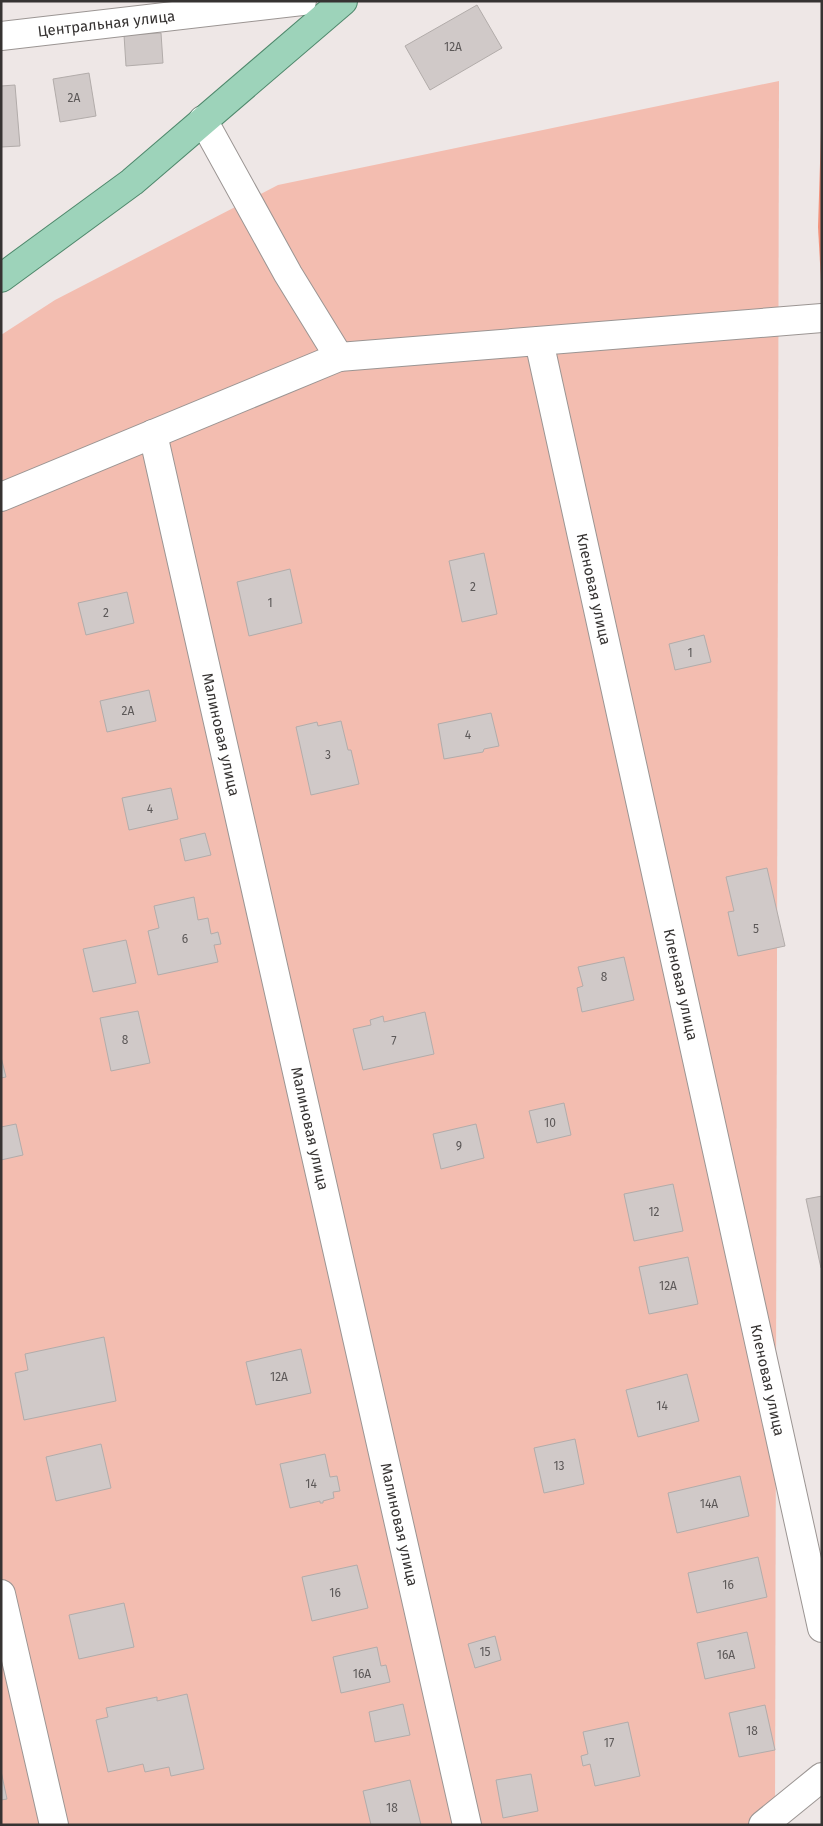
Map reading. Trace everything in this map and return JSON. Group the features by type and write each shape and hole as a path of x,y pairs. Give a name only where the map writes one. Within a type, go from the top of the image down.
{"main road":[{"path":"1,278 132,182 343,1"}],"street":[{"name":"Центральная улица","path":"1,36 302,1"},
{"path":"203,120 288,274 339,357"},
{"path":"1,497 339,357 822,318"},
{"name":"Кленовая улица","path":"539,341 822,1628"},
{"name":"Малиновая улица","path":"153,434 467,1825"},
{"path":"1,1594 54,1825"},
{"path":"762,1825 822,1778"}],"shaded area":[{"path":"779,81 775,1825 1,1825 1,335 55,300 278,185"},
{"path":"822,99 822,299 818,227"}],"building":[{"path":"477,5 502,48 430,90 405,46"},
{"path":"161,33 163,63 126,66 124,35"},
{"path":"89,73 96,116 60,122 53,79"},
{"path":"15,85 20,146 1,147 1,86"},
{"path":"484,553 497,614 462,622 449,561"},
{"path":"290,569 302,623 249,636 237,582"},
{"path":"127,592 134,623 86,635 78,603"},
{"path":"704,635 711,662 675,670 669,644"},
{"path":"149,690 156,721 107,732 100,701"},
{"path":"491,713 499,746 484,749 483,752 444,759 438,724"},
{"path":"341,721 348,750 351,750 359,784 311,795 296,727 317,722 318,726"},
{"path":"171,788 178,819 129,830 122,798"},
{"path":"205,833 211,855 185,861 180,839"},
{"path":"767,868 785,946 738,956 728,912 734,911 726,877"},
{"path":"194,897 198,920 208,918 211,934 218,932 221,944 214,945 218,962 158,975 148,931 159,928 154,906"},
{"path":"126,940 136,983 93,992 83,949"},
{"path":"624,957 634,1000 582,1012 577,988 583,986 578,967"},
{"path":"138,1011 150,1063 111,1071 100,1018"},
{"path":"425,1012 434,1054 363,1070 353,1029 371,1025 370,1020 383,1016 384,1022"},
{"path":"1,1057 6,1077 1,1078"},
{"path":"564,1103 571,1135 537,1143 529,1111"},
{"path":"16,1124 23,1155 1,1160 1,1127"},
{"path":"476,1124 484,1158 441,1169 433,1134"},
{"path":"673,1184 683,1231 634,1241 624,1194"},
{"path":"822,1196 822,1268 821,1268 806,1199"},
{"path":"688,1257 698,1304 649,1314 639,1267"},
{"path":"104,1337 116,1401 24,1420 15,1373 28,1370 25,1354"},
{"path":"301,1349 311,1393 256,1405 246,1362"},
{"path":"687,1374 699,1421 638,1437 626,1390"},
{"path":"575,1439 584,1484 544,1493 534,1448"},
{"path":"101,1444 111,1488 56,1501 46,1457"},
{"path":"325,1454 330,1477 337,1476 340,1491 333,1492 334,1498 323,1501 323,1503 320,1503 320,1501 290,1508 280,1464"},
{"path":"740,1476 749,1516 677,1533 668,1493"},
{"path":"758,1557 767,1597 697,1613 688,1573"},
{"path":"357,1565 368,1608 312,1621 302,1577"},
{"path":"124,1603 134,1647 79,1659 69,1615"},
{"path":"747,1632 755,1668 705,1679 697,1643"},
{"path":"495,1636 501,1660 475,1668 468,1644"},
{"path":"377,1647 381,1666 386,1665 390,1682 341,1693 333,1657"},
{"path":"187,1694 204,1769 171,1776 169,1767 145,1772 143,1764 108,1772 96,1720 108,1717 106,1708 157,1697 157,1701"},
{"path":"403,1704 410,1735 375,1742 369,1712"},
{"path":"765,1705 775,1750 739,1757 729,1713"},
{"path":"628,1722 640,1776 595,1786 590,1764 583,1766 581,1756 588,1754 583,1732"},
{"path":"1,1771 7,1799 1,1800"},
{"path":"531,1774 538,1811 503,1818 496,1780"},
{"path":"410,1780 421,1825 371,1825 363,1791"}]}
